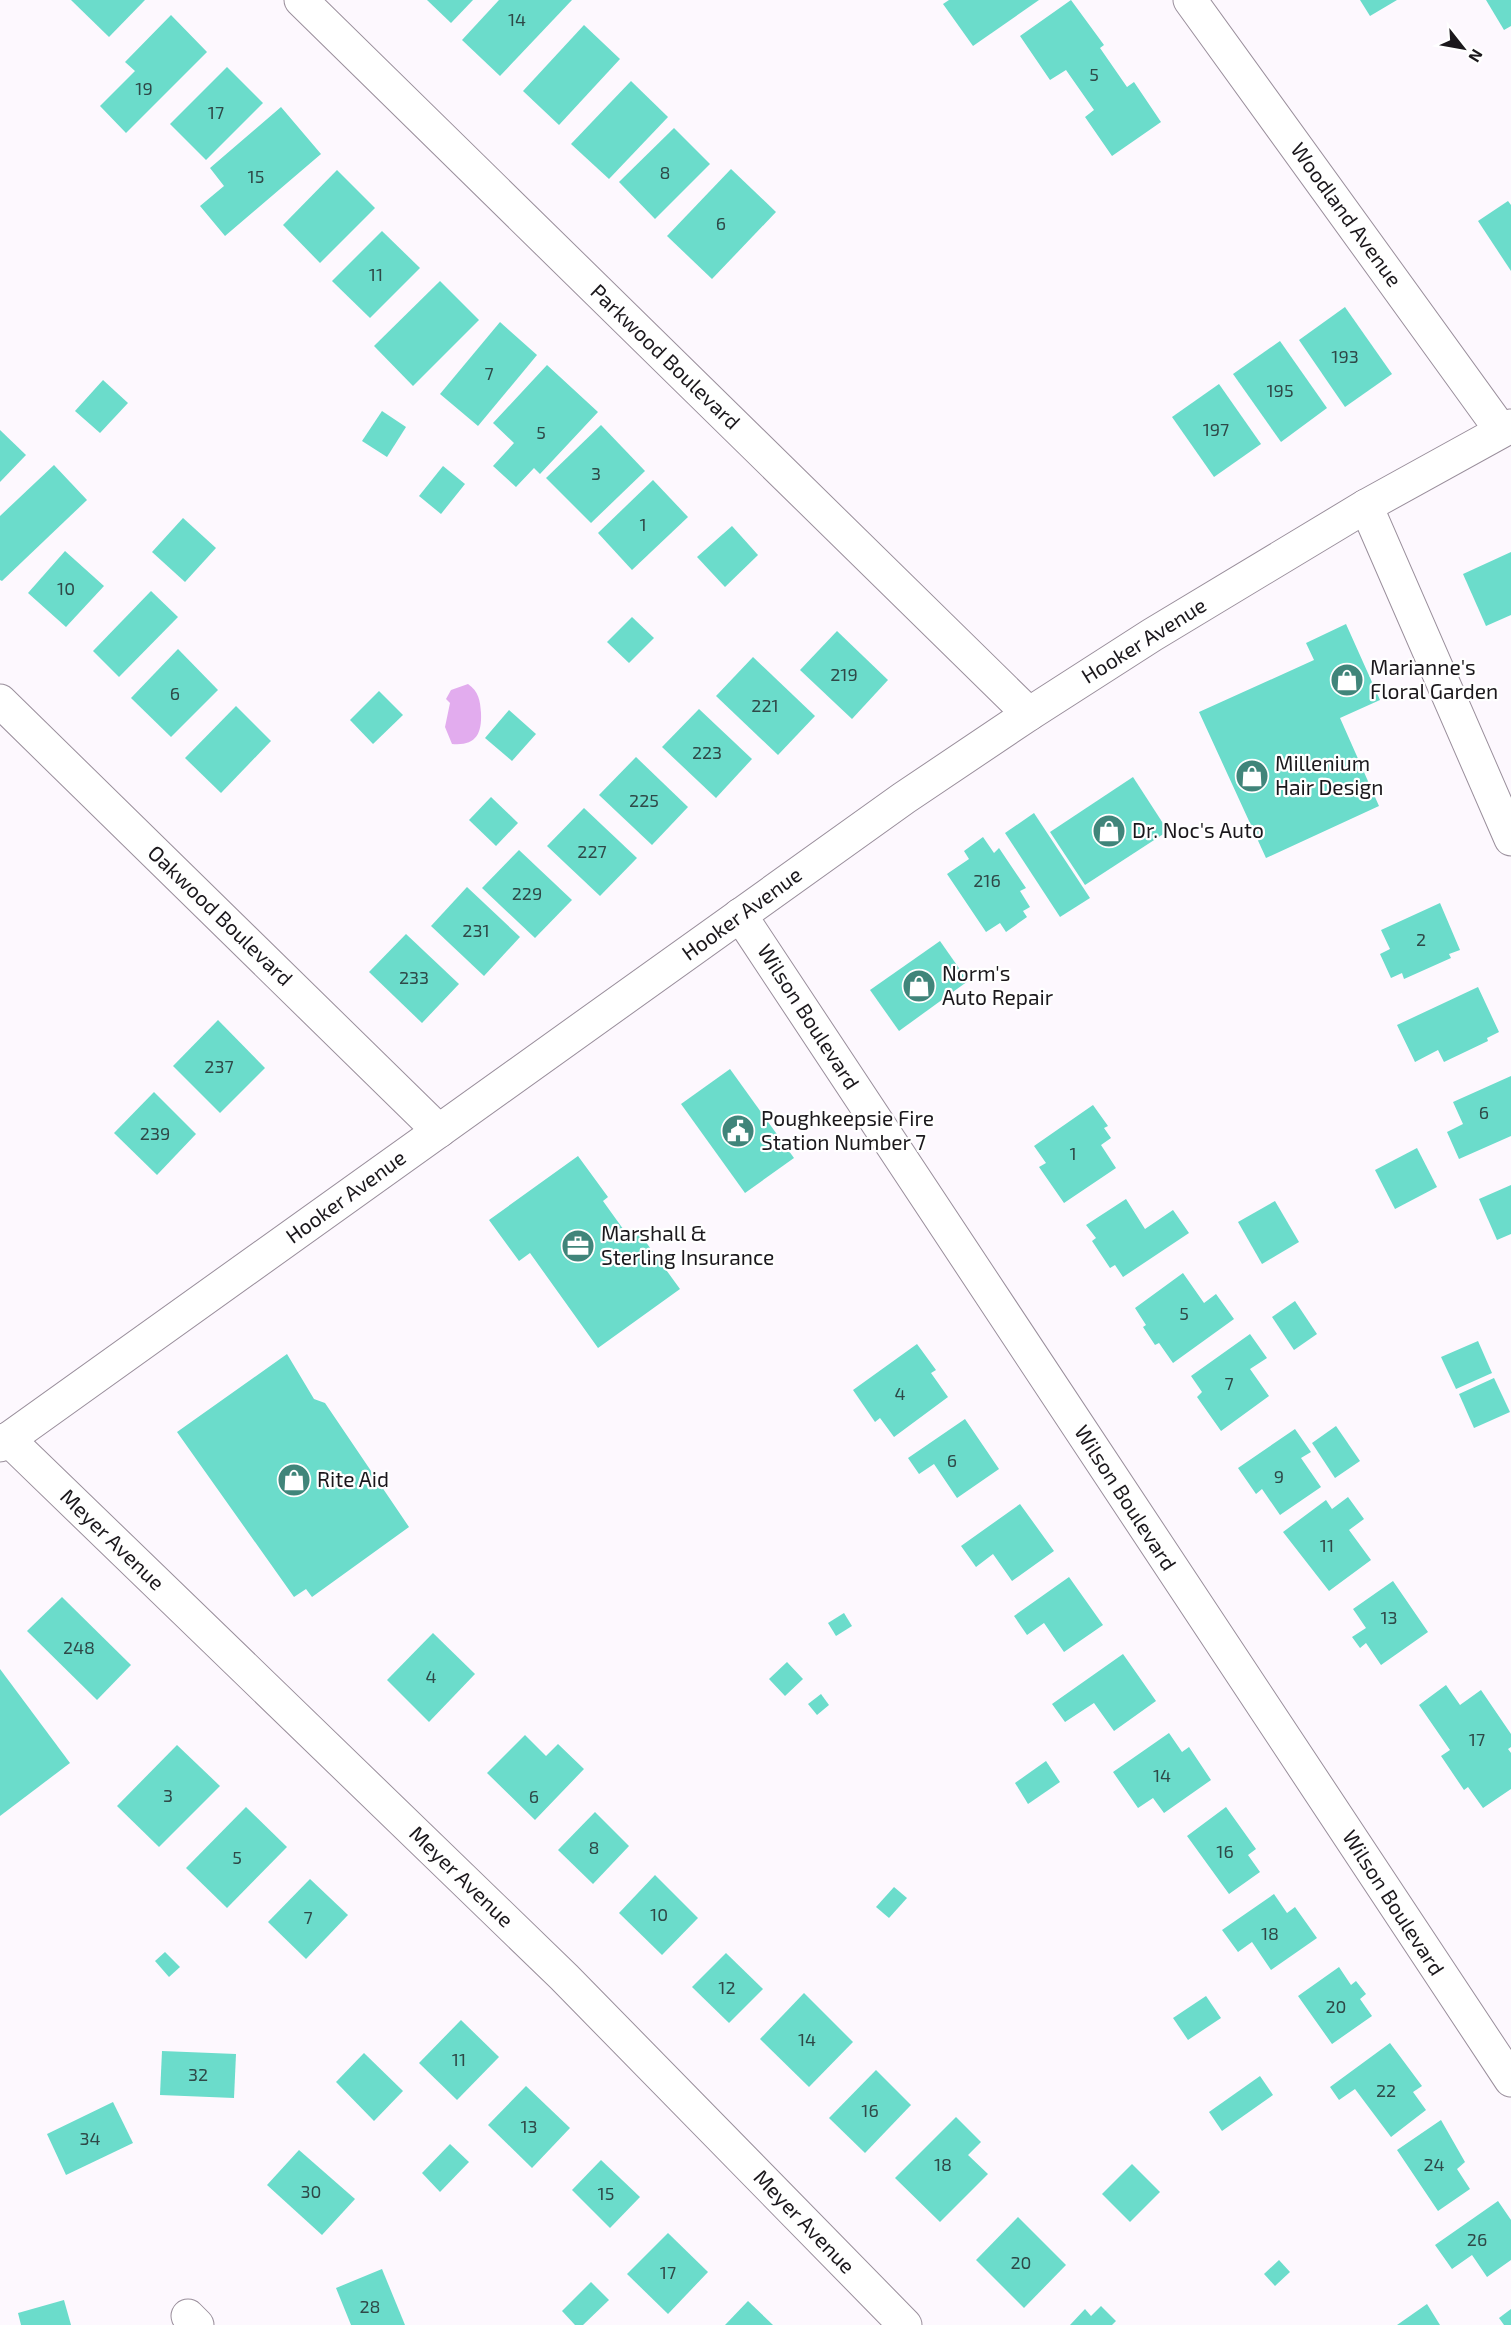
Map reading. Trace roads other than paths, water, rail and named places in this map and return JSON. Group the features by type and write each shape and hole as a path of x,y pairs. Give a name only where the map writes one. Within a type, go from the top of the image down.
{"street":[{"name":"Parkwood Boulevard","path":"301,0 1029,714"},
{"name":"Woodland Avenue","path":"1190,0 1506,428"},
{"name":"Hooker Avenue","path":"4,1442 904,798 1152,635 1366,506 1506,428"},
{"path":"1366,506 1511,839"},
{"name":"Oakwood Boulevard","path":"0,701 439,1131"},
{"name":"Wilson Boulevard","path":"740,915 1511,2080"},
{"name":"Meyer Avenue","path":"4,1442 564,1977 905,2325"}],"place":[{"name":"Marianne's Floral Garden","path":"1347,680"},
{"name":"Millenium Hair Design","path":"1252,776"},
{"name":"Dr. Noc's Auto","path":"1109,831"},
{"name":"Norm's Auto Repair","path":"919,986"},
{"name":"Poughkeepsie Fire Station Number 7","path":"738,1131"},
{"name":"Marshall & Sterling Insurance","path":"578,1246"},
{"name":"Rite Aid","path":"294,1480"}]}
